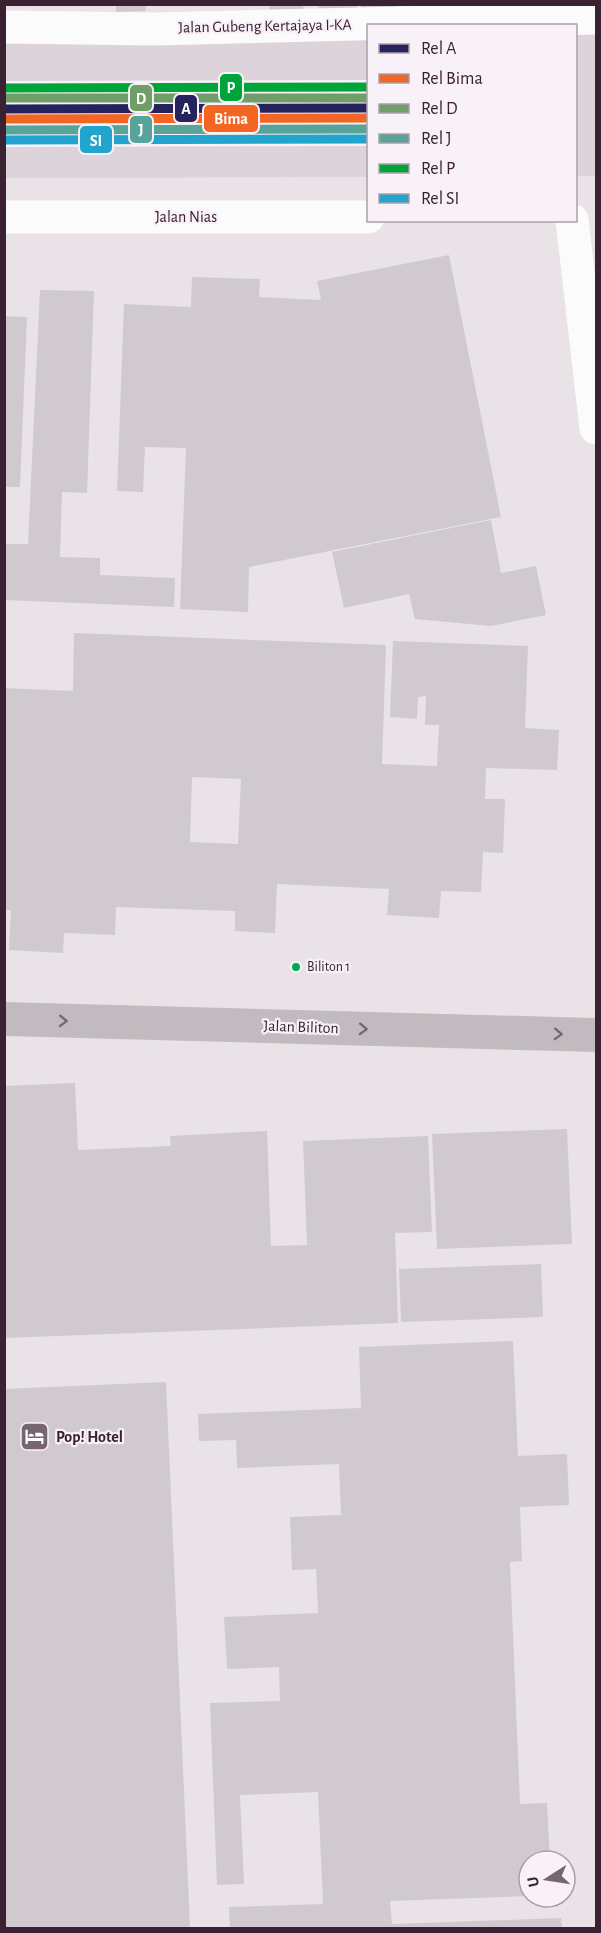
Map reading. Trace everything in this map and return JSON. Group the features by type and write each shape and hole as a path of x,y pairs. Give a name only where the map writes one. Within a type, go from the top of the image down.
{"highway":[{"name":"Jalan Biliton","path":"4,1019 597,1035"}],"street":[{"name":"Jalan Gubeng Kertajaya I-KA","path":"4,27 155,29 588,14"},
{"name":"Jalan Nias","path":"4,217 367,217"},
{"path":"577,218 597,218"},
{"path":"572,222 597,428"}],"shaded area":[{"path":"596,28 596,176 577,176 577,29"},
{"path":"367,30 367,177 5,178 4,34"}],"building":[{"path":"116,4 146,4 146,11 116,12"},
{"path":"269,4 303,4 305,21 272,25"},
{"path":"318,4 357,4 358,11 319,16"},
{"path":"361,4 396,4 396,11 361,12"},
{"path":"449,255 501,517 249,567 248,612 180,609 186,448 145,447 143,492 117,491 124,304 191,307 192,277 260,279 259,297 321,300 317,281"},
{"path":"40,290 94,291 87,493 62,492 60,557 100,558 100,575 175,578 174,607 4,600 4,544 28,544"},
{"path":"4,316 27,317 20,487 4,487"},
{"path":"491,520 501,573 536,566 546,615 491,626 415,619 409,594 344,608 332,552"},
{"path":"74,633 386,645 382,764 437,766 439,725 425,725 426,696 418,697 417,719 390,717 393,641 528,646 525,728 559,730 557,770 486,768 485,799 505,799 503,853 483,852 481,892 441,891 439,918 387,915 389,889 277,884 275,933 235,931 235,911 116,907 115,935 64,933 63,953 9,950 11,910 4,910 4,688 73,691","holes":["192,777 241,779 238,844 190,842"]},
{"path":"75,1083 78,1150 171,1146 170,1136 267,1131 271,1246 307,1245 303,1141 428,1136 432,1232 395,1233 398,1323 4,1338 4,1086"},
{"path":"567,1129 572,1244 437,1249 432,1134"},
{"path":"541,1264 543,1317 401,1322 399,1269"},
{"path":"513,1341 518,1456 567,1454 569,1505 520,1507 522,1561 510,1562 520,1804 547,1803 549,1849 517,1849 517,1896 390,1901 392,1924 561,1918 562,1928 230,1928 229,1907 323,1904 318,1792 240,1795 244,1884 217,1885 210,1703 280,1701 279,1667 227,1669 224,1617 318,1613 316,1569 292,1570 290,1517 341,1515 339,1464 237,1468 236,1440 199,1441 198,1414 361,1408 359,1347"},
{"path":"166,1382 190,1927 4,1928 4,1389"}],"rail line":[{"name":"P","path":"4,88 367,87"},
{"name":"D","path":"4,98 367,98"},
{"name":"A","path":"4,109 367,108"},
{"name":"Bima","path":"4,119 367,118"},
{"name":"J","path":"4,130 367,129"},
{"name":"SI","path":"4,140 367,139"}],"place":[{"name":"Biliton 1","path":"296,967"},
{"name":"Pop! Hotel","path":"35,1437"}]}
